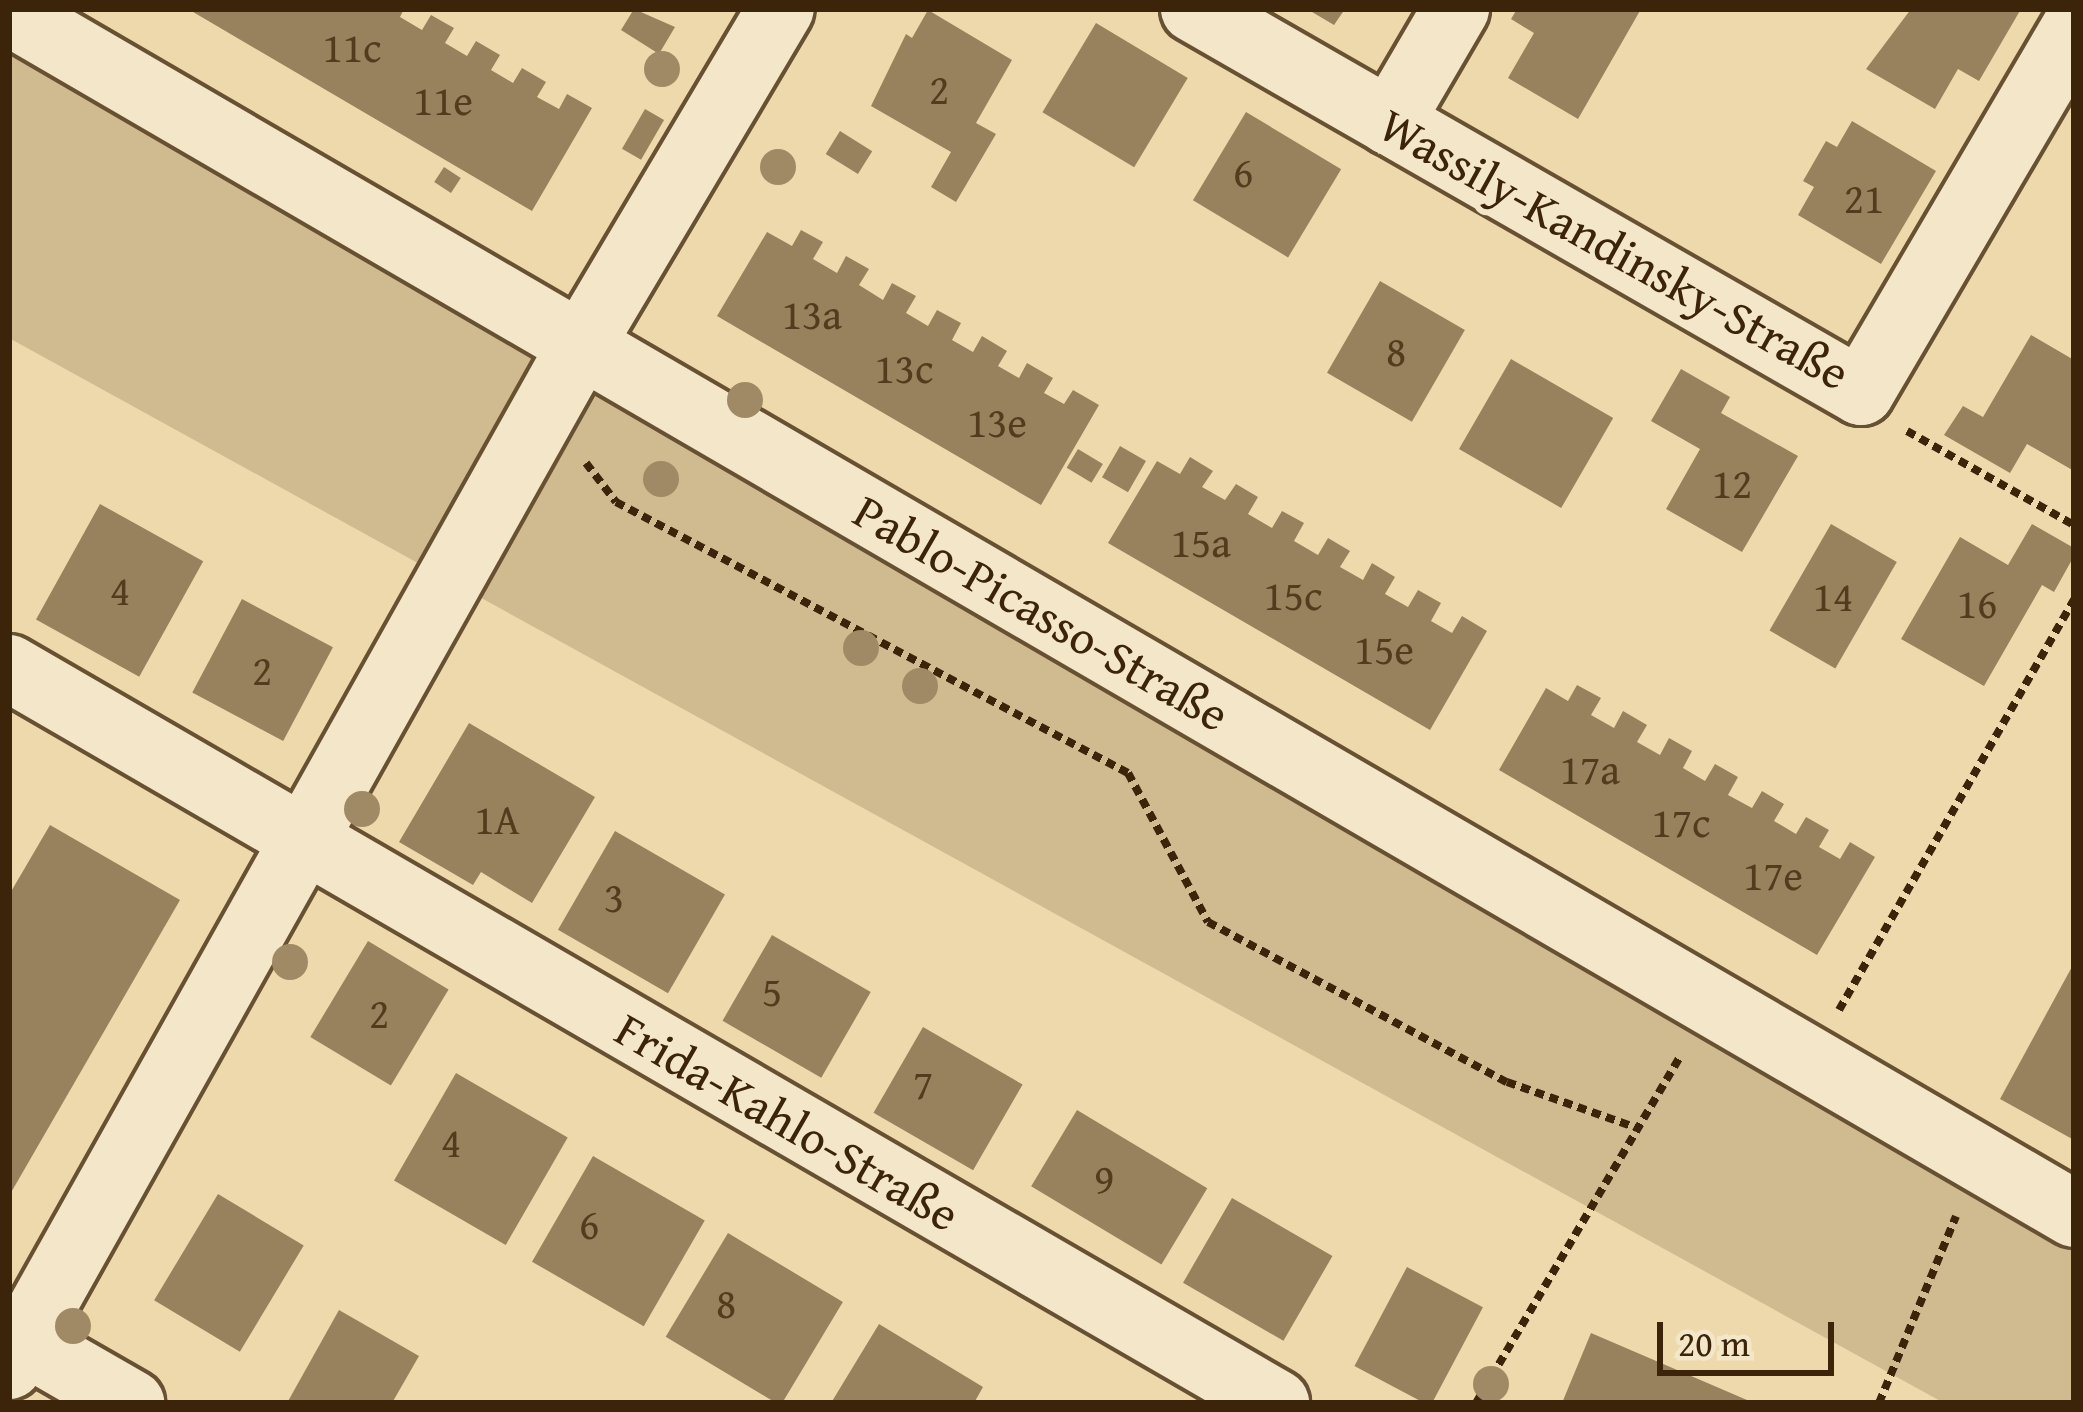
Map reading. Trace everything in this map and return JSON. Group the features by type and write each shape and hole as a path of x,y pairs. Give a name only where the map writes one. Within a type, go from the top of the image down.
{"street":[{"path":"131,1403 16,1353 544,410 782,9"},
{"name":"Wassily-Kandinsky-Straße","path":"1194,9 1861,392 2074,29"},
{"path":"1390,122 1456,9"},
{"name":"Pablo-Picasso-Straße","path":"43,19 583,342 2074,1214"},
{"name":"Frida-Kahlo-Straße","path":"9,668 1276,1403"}],"path":[{"path":"1861,392 1884,418 2074,526"},
{"path":"544,410 616,502 1128,773 1208,922 1507,1082 1636,1128"},
{"path":"1809,1063 2074,600"},
{"path":"1476,1403 1711,1005"},
{"path":"1879,1403 1908,1317 1982,1159"}],"shaded area":[{"path":"9,50 2074,1252 2074,1403 1944,1403 9,338"}],"building":[{"path":"188,9 404,9 400,17 422,30 431,15 454,28 445,43 467,56 476,41 500,55 491,70 513,83 522,68 546,82 537,97 559,109 567,94 592,108 532,211"},
{"path":"634,9 675,27 659,54 621,30"},
{"path":"1307,9 1345,9 1334,25"},
{"path":"1517,9 1641,9 1578,119 1508,78 1534,33 1511,19"},
{"path":"1911,9 2021,9 1979,81 1958,69 1935,109 1866,69"},
{"path":"928,10 1012,60 976,123 996,134 956,202 931,187 951,152 871,106 906,34 912,38"},
{"path":"1096,23 1188,78 1134,167 1042,112"},
{"path":"645,109 664,120 641,160 622,149"},
{"path":"1246,112 1341,169 1288,257 1193,200"},
{"path":"1852,121 1936,171 1881,264 1798,215 1814,187 1803,181 1826,141 1837,147"},
{"path":"840,131 872,151 858,174 826,154"},
{"path":"444,167 461,178 451,193 434,182"},
{"path":"801,230 823,242 813,259 837,273 846,256 869,269 859,285 883,300 892,283 916,296 906,313 928,326 937,310 961,323 952,340 973,352 982,336 1007,351 998,366 1019,378 1027,363 1053,378 1044,393 1064,404 1073,390 1099,405 1041,505 717,316 767,232 792,246"},
{"path":"1380,281 1465,330 1412,422 1327,373"},
{"path":"2031,335 2074,360 2074,471 2027,444 2010,473 1944,435 1963,406 1983,417"},
{"path":"1511,359 1613,418 1561,508 1459,449"},
{"path":"1681,369 1730,397 1721,413 1798,456 1742,552 1666,509 1700,449 1651,421"},
{"path":"1120,446 1146,461 1128,492 1102,477"},
{"path":"1078,449 1103,464 1092,483 1067,468"},
{"path":"1190,457 1213,471 1202,487 1225,500 1236,484 1258,497 1248,514 1272,528 1282,511 1304,523 1294,541 1318,555 1328,538 1350,551 1340,567 1363,580 1372,563 1395,577 1385,594 1408,607 1418,590 1441,603 1431,621 1452,633 1462,616 1487,631 1430,730 1108,543 1157,461 1180,474"},
{"path":"100,504 203,561 139,677 36,619"},
{"path":"1831,524 1897,562 1835,669 1770,631"},
{"path":"2032,524 2074,548 2074,556 2054,592 2042,585 1984,686 1901,639 1960,537 2008,565"},
{"path":"242,599 333,647 283,741 192,693"},
{"path":"1577,685 1601,698 1591,715 1614,728 1623,711 1647,725 1637,742 1660,755 1669,738 1692,751 1683,768 1705,781 1715,764 1738,777 1728,795 1752,808 1762,791 1784,804 1774,821 1796,834 1806,817 1829,830 1819,847 1840,859 1850,842 1875,857 1817,955 1499,770 1546,688 1568,701"},
{"path":"469,723 595,797 532,903 481,872 473,885 399,842"},
{"path":"50,825 180,900 9,1196 9,895"},
{"path":"615,831 725,894 668,993 558,930"},
{"path":"772,935 871,992 821,1078 722,1021"},
{"path":"368,941 449,989 391,1085 310,1037"},
{"path":"2074,963 2074,1140 2000,1099"},
{"path":"923,1027 1023,1084 973,1170 874,1113"},
{"path":"456,1073 568,1138 506,1245 394,1180"},
{"path":"1077,1110 1207,1188 1161,1265 1031,1186"},
{"path":"593,1156 705,1220 644,1326 532,1262"},
{"path":"218,1194 304,1246 240,1352 154,1300"},
{"path":"1232,1198 1332,1256 1283,1341 1183,1283"},
{"path":"728,1233 843,1302 782,1403 666,1337"},
{"path":"1407,1267 1483,1307 1432,1403 1354,1366"},
{"path":"339,1310 419,1356 392,1403 287,1403"},
{"path":"879,1324 983,1387 974,1403 831,1403"},
{"path":"1591,1333 1754,1403 1562,1403"}]}
